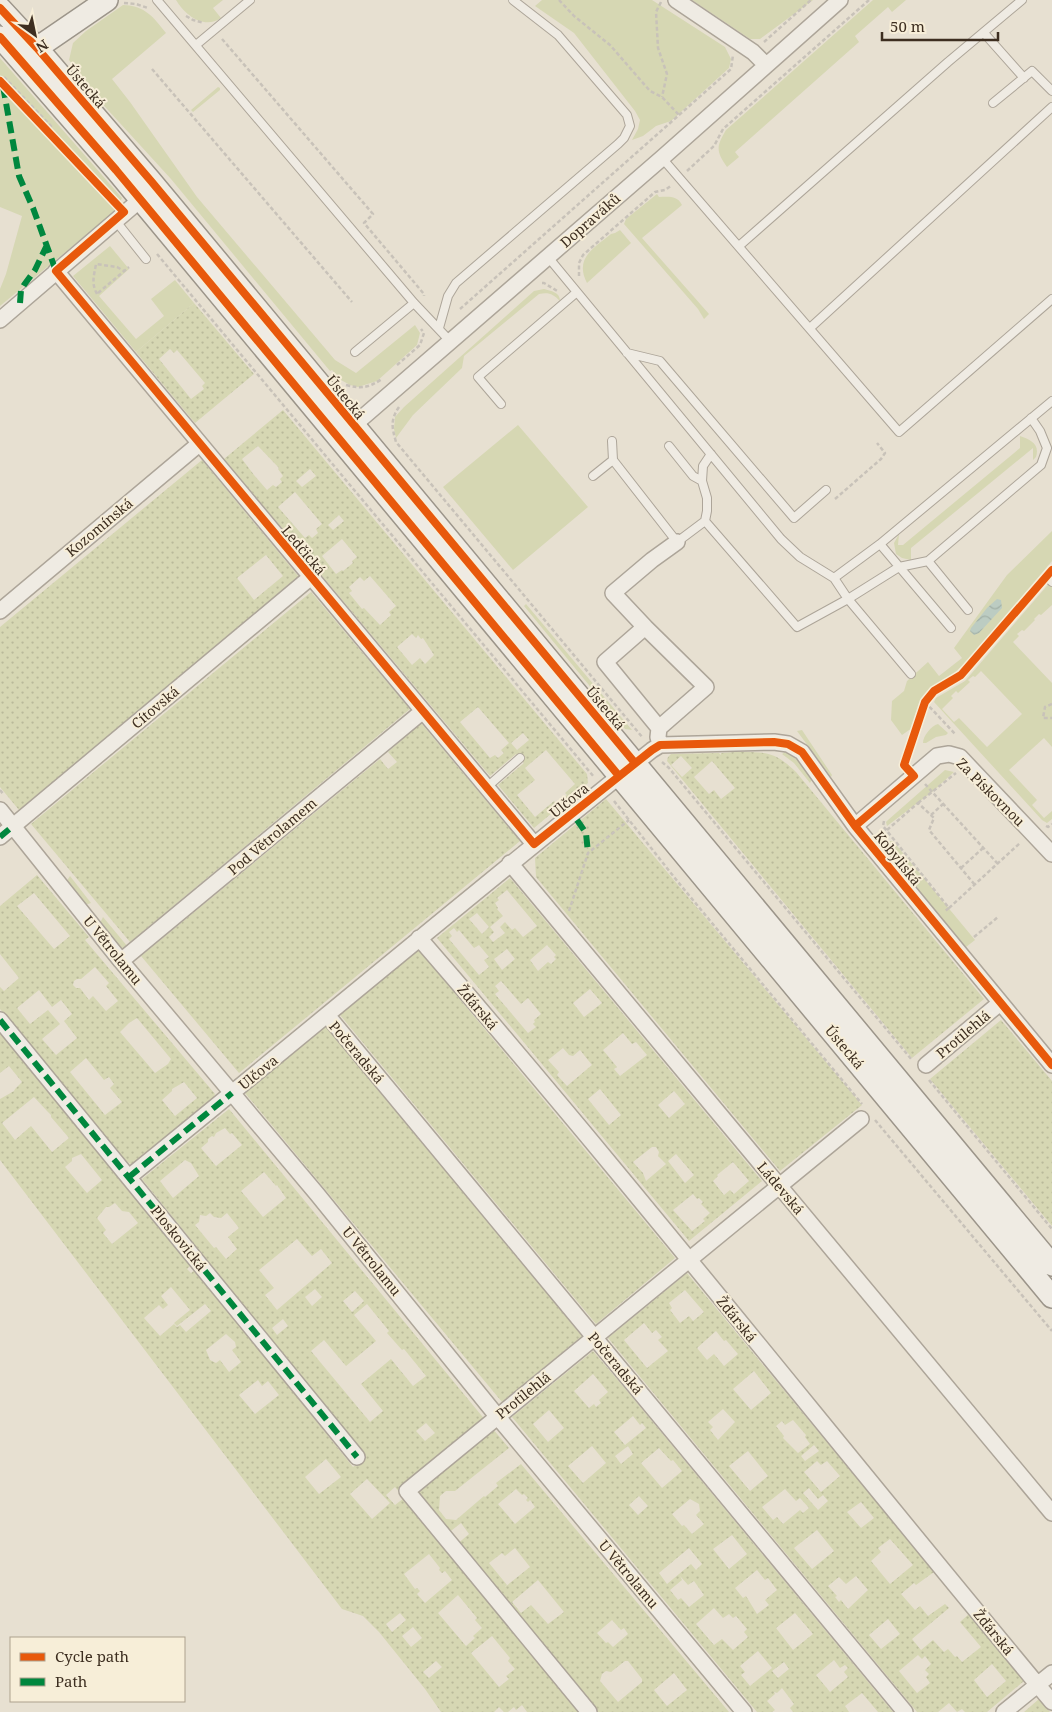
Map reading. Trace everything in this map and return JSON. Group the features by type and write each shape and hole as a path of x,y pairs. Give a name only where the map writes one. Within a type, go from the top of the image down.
{"main road":[{"path":"30,54 113,3"},
{"path":"0,8 30,54"},
{"path":"0,36 30,54"},
{"name":"Ústecká","path":"30,54 126,211 346,432"},
{"name":"Ústecká","path":"30,54 151,181 346,432 619,776 1052,1297"},
{"name":"Ústecká","path":"619,776 1052,1265"}],"street":[{"name":"Dopraváků","path":"346,432 662,158 840,0"},
{"path":"668,1 753,52 766,65"},
{"path":"0,320 126,211"},
{"name":"Ledčická","path":"56,272 534,844"},
{"name":"Kozomínská","path":"0,611 199,444"},
{"path":"658,728 706,687 613,593 652,560 677,542"},
{"name":"Cítovská","path":"0,837 310,578"},
{"path":"619,776 661,755 658,728 605,662 645,627"},
{"name":"Pod Větrolamem","path":"121,961 423,711"},
{"name":"Kobyliská","path":"661,755 774,742 788,744 802,752 855,826 1052,1065"},
{"name":"Za Pískovnou","path":"855,826 937,756 949,754 960,757 1050,847"},
{"name":"Ulčova","path":"128,1177 510,863 619,776"},
{"name":"U Větrolamu","path":"3,804 13,826 121,961 317,1194 498,1416 744,1712"},
{"name":"Ládevská","path":"510,863 1052,1513"},
{"name":"Žďárská","path":"419,938 689,1260 1052,1702"},
{"name":"Protilehlá","path":"922,1068 1000,1003"},
{"name":"Počeradská","path":"327,1015 904,1712"},
{"name":"Ploskovická","path":"0,1020 357,1457"},
{"name":"Protilehlá","path":"589,1712 407,1491 866,1114"},
{"path":"1004,1712 1052,1673"}],"lane":[{"path":"157,0 414,302 450,340"},
{"path":"196,46 250,0"},
{"path":"439,328 448,296 456,283 618,144 624,138 630,126 627,115 558,35 513,0"},
{"path":"739,246 948,62 1022,0"},
{"path":"984,33 1024,78"},
{"path":"994,102 1032,71 1052,90"},
{"path":"810,328 1052,107"},
{"path":"662,158 899,432 1052,299"},
{"path":"126,211 146,259"},
{"path":"548,257 781,539 800,557 834,578 848,599 911,674"},
{"path":"501,404 478,378 576,292"},
{"path":"355,352 414,302"},
{"path":"627,352 660,361 794,518 826,490"},
{"path":"834,578 880,544 1052,401"},
{"path":"705,521 797,627 848,599 899,567 928,561 1041,465 1049,449 1031,418"},
{"path":"612,441 613,460 677,542 705,521 707,498 702,481 703,466 711,454"},
{"path":"669,446 693,476 702,481"},
{"path":"593,476 613,460"},
{"path":"880,544 951,628"},
{"path":"928,561 968,610"},
{"path":"487,787 520,758"}],"path":[{"path":"559,0 574,16 610,45 650,91 662,97 678,116"},
{"path":"753,52 812,0"},
{"path":"576,292 583,285 578,274 579,263 583,255 655,192 665,190 680,178 714,146 724,129 869,0"},
{"path":"662,97 667,74 658,48 656,12 668,1"},
{"path":"113,3 127,2 147,8 152,12"},
{"path":"183,14 194,20 210,24 215,30"},
{"path":"152,69 352,302"},
{"path":"46,131 52,126 4,76 0,80 46,131 126,211"},
{"path":"155,252 619,776 629,820 866,1114 1052,1331"},
{"path":"97,294 93,278 96,264 117,267 124,271"},
{"path":"91,298 129,267"},
{"path":"399,407 394,414 391,425 396,442 643,738"},
{"path":"818,497 826,506 881,459 884,453 877,443"},
{"path":"926,702 956,736"},
{"path":"1052,704 1045,707 1043,718 1052,718"},
{"path":"661,755 669,768 922,1068 1052,1229"},
{"path":"886,830 957,772 955,770"},
{"path":"930,778 923,784 998,864"},
{"path":"0,790 3,804"},
{"path":"918,803 934,818 930,830 975,885"},
{"path":"930,815 943,804"},
{"path":"566,917 588,853 629,820"},
{"path":"884,820 886,830 949,908"},
{"path":"939,916 1022,842 1017,836"},
{"path":"961,868 983,848"},
{"path":"974,937 998,916"}],"green space":[{"path":"176,0 223,0 213,8 221,18 215,21 202,22 184,11"},
{"path":"542,0 652,0 725,47 731,59 729,68 671,121 656,126 643,136 632,140 640,120 635,111 574,33 535,6"},
{"path":"692,0 813,0 760,39 750,39"},
{"path":"873,0 906,0 892,12 888,7 855,36 859,42 735,152 739,157 727,167 719,153 720,141 726,130"},
{"path":"123,5 138,8 148,13 166,33 112,79 197,197 335,360 356,373 415,325 420,333 417,345 377,381 358,387 341,380 332,370 330,371 171,179 76,75 78,72 69,60 73,43 86,31"},
{"path":"0,58 122,198 115,211 0,306 0,289 22,216 0,207"},
{"path":"218,87 220,90 193,112 191,110"},
{"path":"657,194 659,197 675,198 682,205 642,238 709,314 704,319 698,309 624,224 626,219"},
{"path":"620,230 631,243 587,283 583,267 584,260 593,249 611,234"},
{"path":"110,246 129,269 99,296 136,339 164,316 151,299 175,280 194,303 136,352 73,276"},
{"path":"544,289 557,294 560,301 551,294 539,294 464,356 462,368 413,415 396,438 394,429 395,417 404,407 534,291"},
{"path":"194,303 254,374 195,423 136,352","holes":["170,349 174,353 177,350 205,383 202,386 204,389 191,399 159,359"]},
{"path":"283,410 587,774 588,783 534,828 498,785 524,763 516,754 490,776 224,459","holes":["258,446 279,468 283,476 280,479 282,482 276,487 273,485 267,490 242,459","310,469 316,476 302,487 296,481","295,492 322,524 316,529 318,533 312,538 309,535 305,538 278,507","339,515 344,521 333,530 328,525","342,539 357,557 352,561 353,563 336,574 322,556","370,576 396,606 389,612 391,615 380,625 364,608 362,609 349,593 352,591 349,587 360,577 364,581","412,634 416,638 418,635 421,639 423,638 434,655 425,664 420,658 412,665 397,647","478,707 509,743 501,750 504,753 498,758 495,755 490,758 460,722","523,733 529,740 517,750 511,743","546,750 575,784 557,804 554,801 535,817 517,795 535,780 525,768"]},
{"path":"518,425 588,507 513,570 443,487"},
{"path":"1020,436 1031,441 1036,446 1037,453 1033,460 1033,448 911,548 911,560 896,554 894,543 899,534 898,545 903,545 1020,448"},
{"path":"202,460 299,577 19,810 0,787 0,627","holes":["266,555 283,576 254,600 237,578"]},
{"path":"1052,531 1052,561 968,660 949,678 929,691 916,713 912,728 902,735 891,720 892,701 904,691 907,681 928,662 939,676 962,658 954,648 1007,575"},
{"path":"1052,580 1052,605 1041,615 1039,614 1024,631 1022,630 1017,634 1019,636 1013,642 1052,683 1052,747 1044,738 1009,770 1037,800 1032,805 1044,818 1052,811 1052,819 1047,823 1042,820 934,702 936,698 965,681","holes":["981,671 1022,714 987,747 959,718 954,722 942,709 953,698 951,696 956,691 958,693 970,682 968,680 973,676 975,677"]},
{"path":"311,592 410,709 130,942 31,824"},
{"path":"526,604 632,730 625,729 524,606"},
{"path":"421,723 520,841 239,1073 141,956 380,759 388,769 397,762 388,752"},
{"path":"938,724 948,733 923,743 924,737"},
{"path":"802,730 832,775 831,777 797,731"},
{"path":"755,752 769,754 782,760 796,772 984,999 912,1058 667,761 671,754 719,753 721,755 721,753","holes":["681,756 692,768 682,777 671,765","712,761 735,788 721,799 714,790 709,794 694,777"]},
{"path":"785,752 797,760 810,773 813,777 810,783 794,763 782,754"},
{"path":"945,770 954,772 932,792 887,826 886,822 888,820"},
{"path":"606,799 862,1105 780,1171 536,877 535,858"},
{"path":"888,841 893,841 975,940 966,947 881,846"},
{"path":"37,875 89,937 85,940 215,1094 212,1101 138,1162 131,1164 125,1161 0,1009 0,987 4,991 19,978 0,954 0,906","holes":["34,893 70,936 54,949 17,906","95,967 109,983 106,986 118,1001 106,1011 93,996 89,1000 80,988 76,988 73,985 77,979 81,979","39,990 52,1007 61,1000 72,1014 64,1021 77,1038 56,1055 42,1039 60,1024 48,1010 30,1024 17,1008","137,1018 171,1059 168,1064 155,1073 120,1032","86,1058 104,1080 109,1077 114,1084 110,1088 122,1102 105,1115 70,1072","184,1082 197,1098 175,1116 162,1100 172,1089"]},
{"path":"70,876 91,903 85,905 66,882"},
{"path":"510,878 762,1181 689,1241 437,938","holes":["507,890 537,926 523,937 515,928 512,930 505,922 500,927 505,933 493,942 489,937 494,932 490,927 503,916 495,903 499,900 497,898","477,913 489,927 482,934 469,919","454,928 457,932 459,930 474,948 479,945 489,957 484,960 489,967 479,975 449,939 452,936 449,932","547,945 556,955 554,957 556,959 551,964 548,962 538,971 530,960","507,949 515,959 502,970 494,959","501,981 521,1004 528,998 541,1014 534,1020 533,1024 536,1027 528,1033 495,994 499,991 495,986","590,989 602,1003 584,1017 573,1003","623,1033 632,1044 636,1042 647,1055 620,1076 614,1069 617,1067 603,1050","563,1048 569,1055 573,1056 580,1050 592,1065 567,1086 557,1075 559,1072 548,1060","600,1089 621,1115 609,1125 588,1099","674,1091 685,1104 669,1118 658,1105","652,1147 656,1147 659,1152 658,1156 666,1164 646,1181 643,1173 633,1162","676,1154 694,1175 685,1183 668,1161","733,1162 749,1181 734,1194 730,1190 724,1195 713,1181 717,1175","693,1194 703,1202 701,1204 710,1213 703,1219 705,1221 692,1231 673,1210"]},
{"path":"103,917 128,947 118,946 100,923"},
{"path":"418,949 675,1258 596,1324 340,1015"},
{"path":"1001,1020 1052,1081 1052,1226 930,1079"},
{"path":"325,1026 582,1336 502,1402 245,1093"},
{"path":"0,1032 191,1265 187,1269 191,1273 195,1270 353,1467 366,1457 142,1179 229,1109 486,1421 401,1490 583,1712 527,1712 522,1705 516,1710 514,1707 508,1712 504,1712 499,1707 494,1712 441,1712 379,1632 363,1616 342,1609 0,1160 0,1099 14,1091 22,1082 9,1066 0,1073","holes":["34,1097 69,1138 52,1152 31,1126 15,1140 2,1123","225,1128 242,1145 216,1166 201,1148 208,1142 208,1139 212,1136 214,1137 216,1133","81,1154 102,1180 87,1193 65,1167 72,1161 72,1158","185,1160 191,1163 199,1176 173,1198 160,1181","264,1172 277,1185 286,1198 263,1217 241,1191","115,1203 122,1211 129,1212 138,1223 112,1244 103,1233 106,1230 97,1218 106,1207","210,1213 214,1217 221,1218 227,1213 239,1228 228,1237 237,1249 226,1259 195,1225 199,1222 200,1215 206,1216","297,1239 312,1256 321,1249 332,1263 277,1310 265,1295 274,1288 259,1270","171,1287 190,1310 174,1323 177,1326 205,1304 211,1311 186,1332 180,1325 177,1327 174,1324 160,1336 144,1318 159,1305 163,1309 168,1305 161,1296","315,1289 322,1297 312,1306 305,1297","355,1291 364,1301 352,1312 343,1301","367,1304 389,1331 387,1333 402,1350 404,1349 426,1376 413,1386 391,1359 361,1384 383,1411 370,1422 311,1351 324,1340 346,1366 376,1341 354,1315","283,1319 288,1326 277,1335 272,1328","226,1334 235,1342 236,1347 232,1350 241,1362 229,1372 220,1360 216,1363 210,1360 206,1350","258,1380 262,1386 268,1381 279,1395 255,1414 239,1395","426,1423 435,1433 425,1441 416,1431","326,1459 341,1477 319,1494 305,1477","367,1479 390,1503 372,1519 350,1494","395,1487 404,1498 395,1505 386,1495","429,1554 440,1568 439,1570 442,1573 445,1571 452,1580 425,1603 417,1594 420,1591 417,1588 415,1589 404,1574","458,1595 477,1618 475,1620 482,1628 473,1636 475,1638 466,1646 438,1613","400,1613 406,1620 392,1632 386,1624","413,1627 422,1638 411,1647 402,1636","492,1636 510,1658 508,1661 515,1669 506,1676 509,1679 499,1687 471,1653","436,1661 442,1667 429,1678 423,1672"]},
{"path":"687,1273 934,1572 916,1585 914,1583 901,1594 915,1610 920,1606 928,1616 945,1604 949,1608 912,1639 921,1650 933,1640 944,1652 948,1649 962,1662 981,1647 960,1622 969,1614 1024,1681 987,1712 965,1712 962,1709 957,1712 949,1703 938,1712 917,1712 608,1338","holes":["685,1290 704,1312 693,1321 689,1316 680,1323 670,1310 672,1308 669,1303","644,1323 652,1333 656,1330 662,1337 658,1340 668,1351 647,1368 624,1340","716,1331 738,1354 724,1366 714,1354 707,1360 697,1348","754,1371 771,1393 751,1410 733,1389","723,1409 735,1422 718,1440 710,1430 713,1427 708,1422","793,1420 806,1435 805,1437 810,1444 798,1453 783,1438 784,1436 776,1426 782,1421 785,1425","814,1445 819,1451 805,1461 801,1456","748,1451 768,1476 750,1491 729,1466","817,1461 821,1465 827,1461 840,1476 821,1492 804,1472","809,1488 818,1499 823,1495 828,1501 818,1510 803,1493","785,1489 796,1501 800,1498 809,1508 803,1513 800,1510 783,1524 777,1517 773,1520 762,1507","861,1502 874,1518 861,1528 847,1512","817,1530 834,1551 812,1569 794,1548","890,1539 913,1565 890,1584 871,1561 881,1552 878,1548","856,1576 868,1590 848,1609 841,1600 839,1602 835,1597 837,1596 828,1586 839,1577 846,1584","888,1619 900,1634 881,1649 869,1635","918,1655 922,1659 925,1656 931,1664 925,1670 929,1674 926,1677 930,1683 917,1693 899,1671","992,1664 1006,1681 987,1697 974,1680"]},
{"path":"593,1351 893,1712 878,1712 862,1693 845,1706 849,1712 793,1712 790,1708 794,1704 782,1688 777,1693 774,1692 775,1694 767,1701 775,1710 772,1712 757,1712 512,1417","holes":["593,1374 608,1392 599,1400 601,1403 596,1407 594,1404 589,1408 574,1391","549,1410 564,1428 548,1442 533,1424","633,1416 640,1425 642,1423 646,1428 625,1445 614,1432","592,1446 606,1463 583,1483 568,1466","628,1446 633,1454 621,1464 615,1456","659,1448 682,1471 662,1488 641,1463","639,1496 648,1506 638,1515 629,1505","690,1499 699,1504 700,1511 696,1515 704,1524 692,1534 684,1525 682,1526 672,1514","732,1535 747,1554 729,1569 713,1549","689,1548 702,1564 696,1570 691,1564 667,1584 659,1573","757,1570 765,1580 768,1578 777,1590 765,1600 769,1605 757,1614 746,1596 743,1598 735,1588","680,1576 688,1585 694,1581 704,1595 689,1607 681,1598 678,1600 670,1590 682,1580","714,1608 723,1618 729,1614 733,1618 736,1616 747,1629 744,1632 748,1637 733,1650 722,1639 714,1645 696,1624","795,1613 813,1634 793,1650 776,1628","758,1651 772,1668 750,1686 741,1675 745,1672 740,1666","834,1660 840,1668 845,1665 848,1668 844,1672 848,1677 830,1692 816,1675","784,1662 789,1669 778,1678 772,1671"]},
{"path":"492,1428 509,1448 455,1491 446,1491 440,1496 439,1510 446,1519 456,1520 498,1486 496,1483 521,1464 729,1712 595,1712 456,1545 469,1534 461,1523 447,1534 416,1494 419,1488","holes":["516,1489 522,1495 524,1494 528,1498 526,1500 528,1502 530,1500 535,1507 515,1524 498,1504","515,1548 530,1567 505,1587 507,1585 489,1563 502,1553 505,1556","538,1580 564,1612 548,1624 531,1605 521,1613 512,1602","612,1620 621,1630 624,1628 628,1634 613,1647 608,1642 606,1643 597,1633","625,1661 628,1661 642,1679 642,1682 618,1702 600,1681 602,1674 606,1671 611,1672","674,1673 687,1690 667,1706 654,1690"]},
{"path":"1039,1699 1050,1712 1024,1712"}],"water":[{"path":"997,599 1001,600 1002,608 979,633 974,635 970,631 971,628"}],"marked path":[{"path":"3,86 19,176 56,271"},
{"path":"20,303 21,290 35,270 47,245"},
{"path":"577,820 586,833 588,853"},
{"path":"0,837 13,826"},
{"path":"0,1020 357,1457"},
{"path":"129,1177 232,1093"}],"cycle path":[{"path":"0,8 37,48 151,181 635,763"},
{"path":"0,37 116,170 619,776"},
{"path":"0,81 124,212 56,271 534,844 660,745 774,742 788,744 802,752 855,826 1052,1065"},
{"path":"855,826 914,776 904,765 925,702 934,691 961,675 1052,570"}]}
